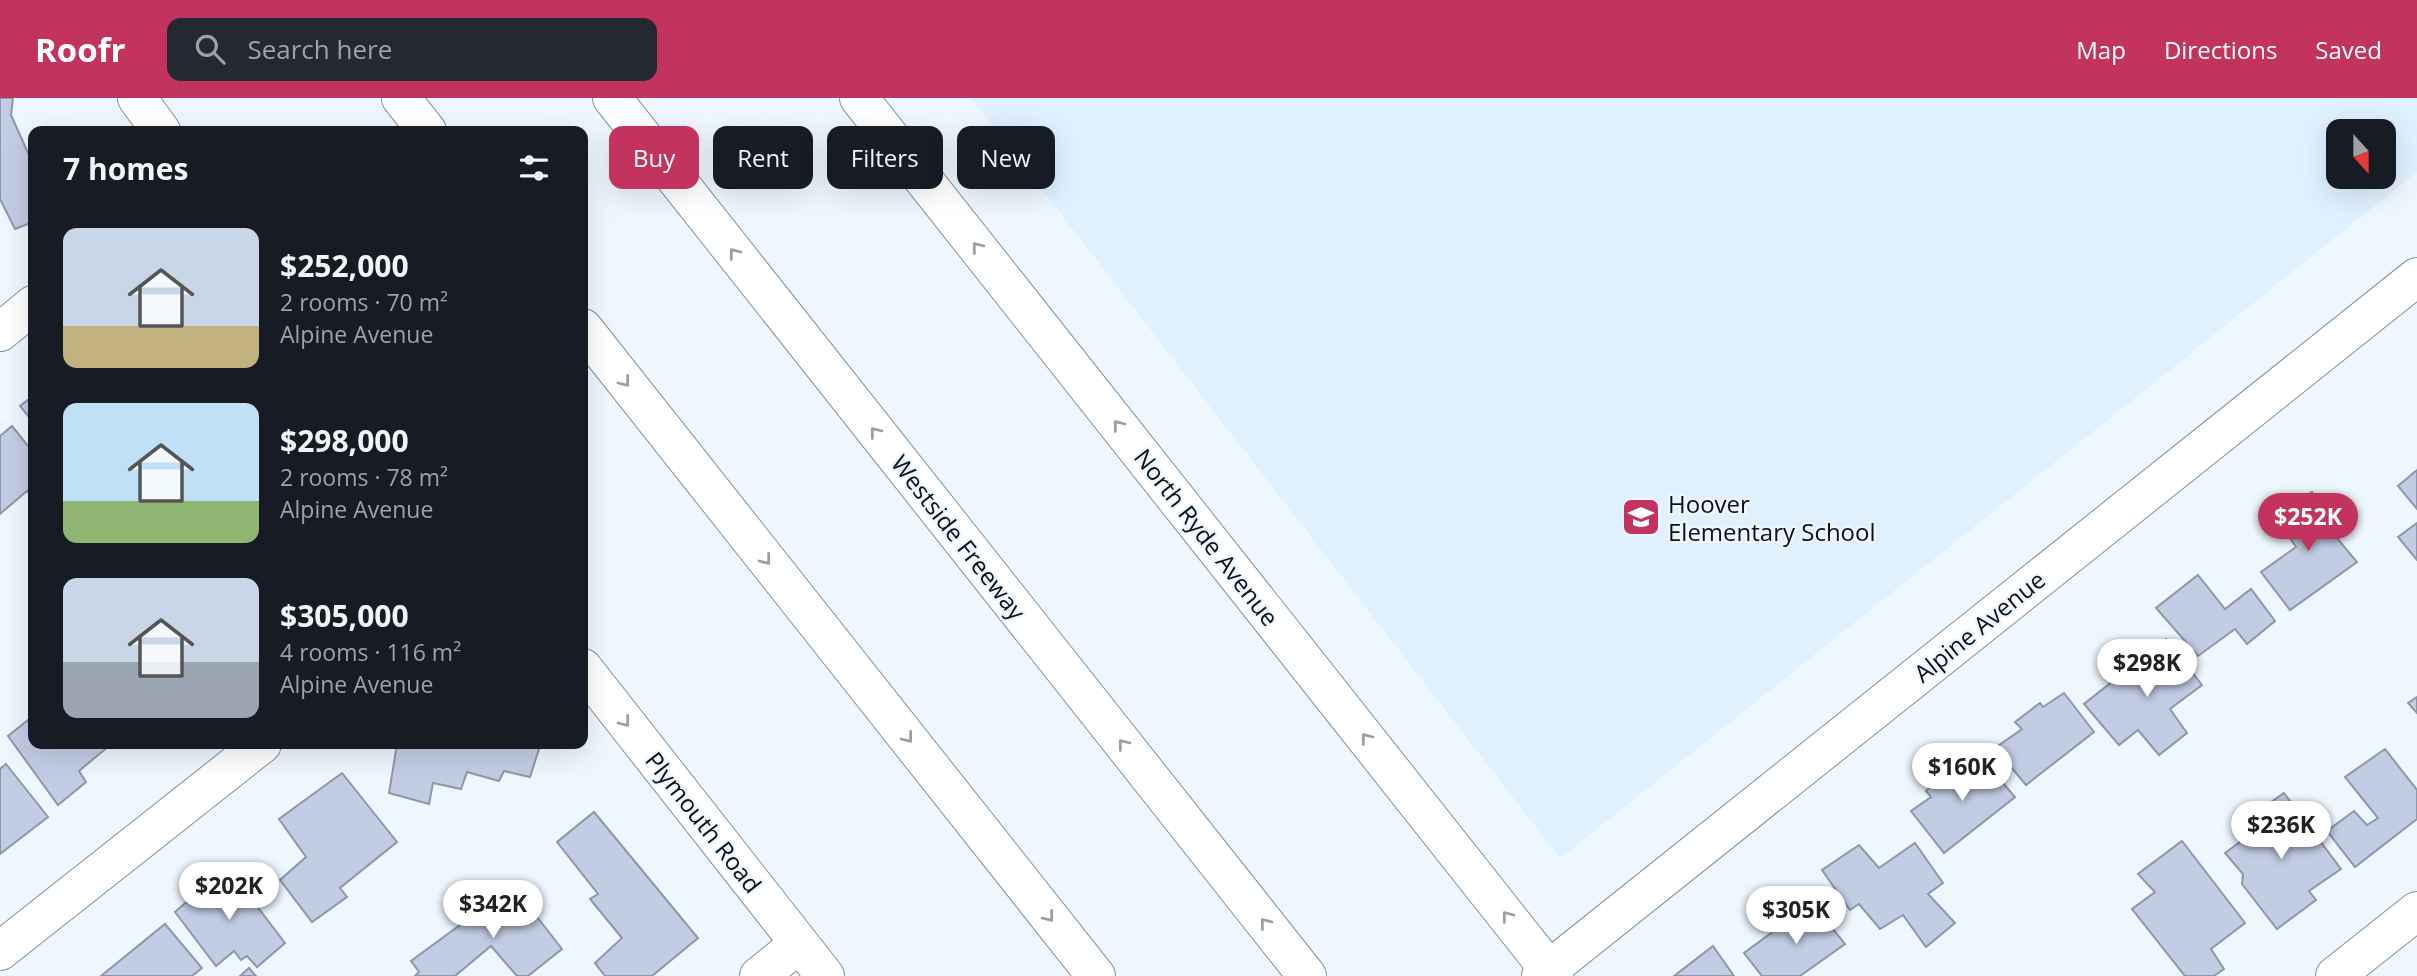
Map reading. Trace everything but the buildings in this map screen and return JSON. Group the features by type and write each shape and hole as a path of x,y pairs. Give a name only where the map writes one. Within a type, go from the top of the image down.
{"main road":[{"path":"137,98 157,126"},
{"path":"401,98 423,126"},
{"name":"Westside Freeway","path":"612,98 1307,976"},
{"name":"North Ryde Avenue","path":"859,98 1549,974"},
{"name":"Alpine Avenue","path":"1549,974 2412,291"},
{"path":"0,332 28,309"},
{"path":"588,334 1096,976"},
{"name":"Plymouth Road","path":"588,674 825,976"},
{"path":"0,951 256,749"},
{"path":"2335,976 2417,911"},
{"path":"759,976 799,944"}],"shaded area":[{"name":"Hoover Elementary School","path":"971,98 2417,98 2417,172 2396,189 2396,119 2326,119 2326,189 2396,189 1560,858 1042,189 1055,189 1055,126 993,126"}],"place":[{"name":"Hoover Elementary School","path":"1641,517"}]}
